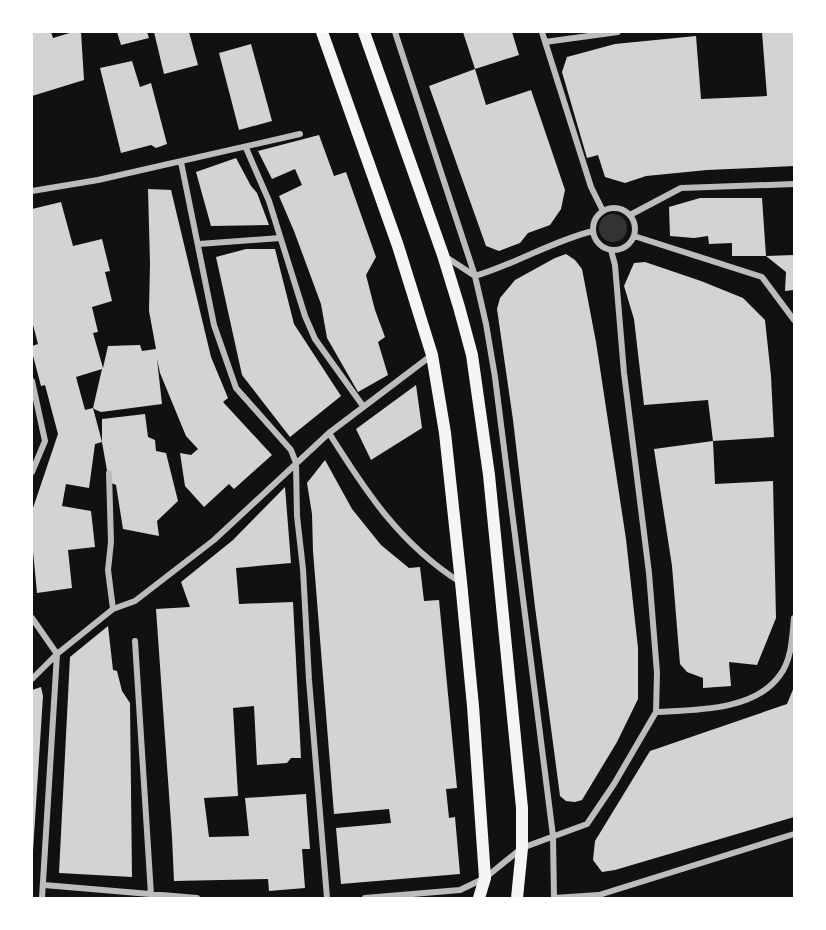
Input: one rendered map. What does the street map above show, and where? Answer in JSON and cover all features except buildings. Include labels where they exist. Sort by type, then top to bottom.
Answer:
[{"type":"main road","points":[[322,32],[398,246],[432,355],[445,433],[473,706],[485,878],[478,898]]},
{"type":"main road","points":[[364,32],[442,255],[472,355],[489,475],[522,808],[522,848],[517,898]]},
{"type":"street","points":[[395,32],[476,276],[486,324],[495,377],[553,836],[554,898],[599,895],[795,834]]},
{"type":"street","points":[[542,32],[591,187],[603,211]]},
{"type":"street","points":[[545,42],[618,32]]},
{"type":"street","points":[[32,191],[98,180],[300,134]]},
{"type":"street","points":[[246,148],[269,201],[304,316],[315,339],[363,406]]},
{"type":"street","points":[[181,162],[214,324],[236,388],[291,450],[296,463],[297,516],[327,898]]},
{"type":"street","points":[[630,215],[681,188],[795,184]]},
{"type":"street","points":[[612,207],[630,215],[634,221],[634,236],[625,247],[611,249],[598,243],[593,231],[596,218],[603,211],[612,207]]},
{"type":"street","points":[[442,255],[476,276],[568,237],[593,231]]},
{"type":"street","points":[[634,236],[762,277],[795,320]]},
{"type":"street","points":[[199,244],[280,238]]},
{"type":"street","points":[[365,898],[460,890],[485,878],[522,848],[587,824],[614,784],[656,712],[657,673],[649,573],[624,373],[615,266],[611,249]]},
{"type":"street","points":[[32,680],[57,654],[113,609],[135,601],[214,540],[329,433],[432,355]]},
{"type":"street","points":[[32,381],[45,441],[32,472]]},
{"type":"street","points":[[329,433],[356,476],[407,540],[434,566],[460,582]]},
{"type":"street","points":[[109,473],[111,542],[108,570],[113,609]]},
{"type":"street","points":[[32,618],[57,654],[42,898]]},
{"type":"street","points":[[656,712],[737,704],[769,687],[781,675],[790,653],[795,618]]},
{"type":"street","points":[[135,641],[151,895]]},
{"type":"street","points":[[44,885],[197,898]]},
{"type":"shaded area","points":[[613,214],[623,218],[627,228],[623,238],[613,242],[603,238],[599,228],[603,218]]}]
